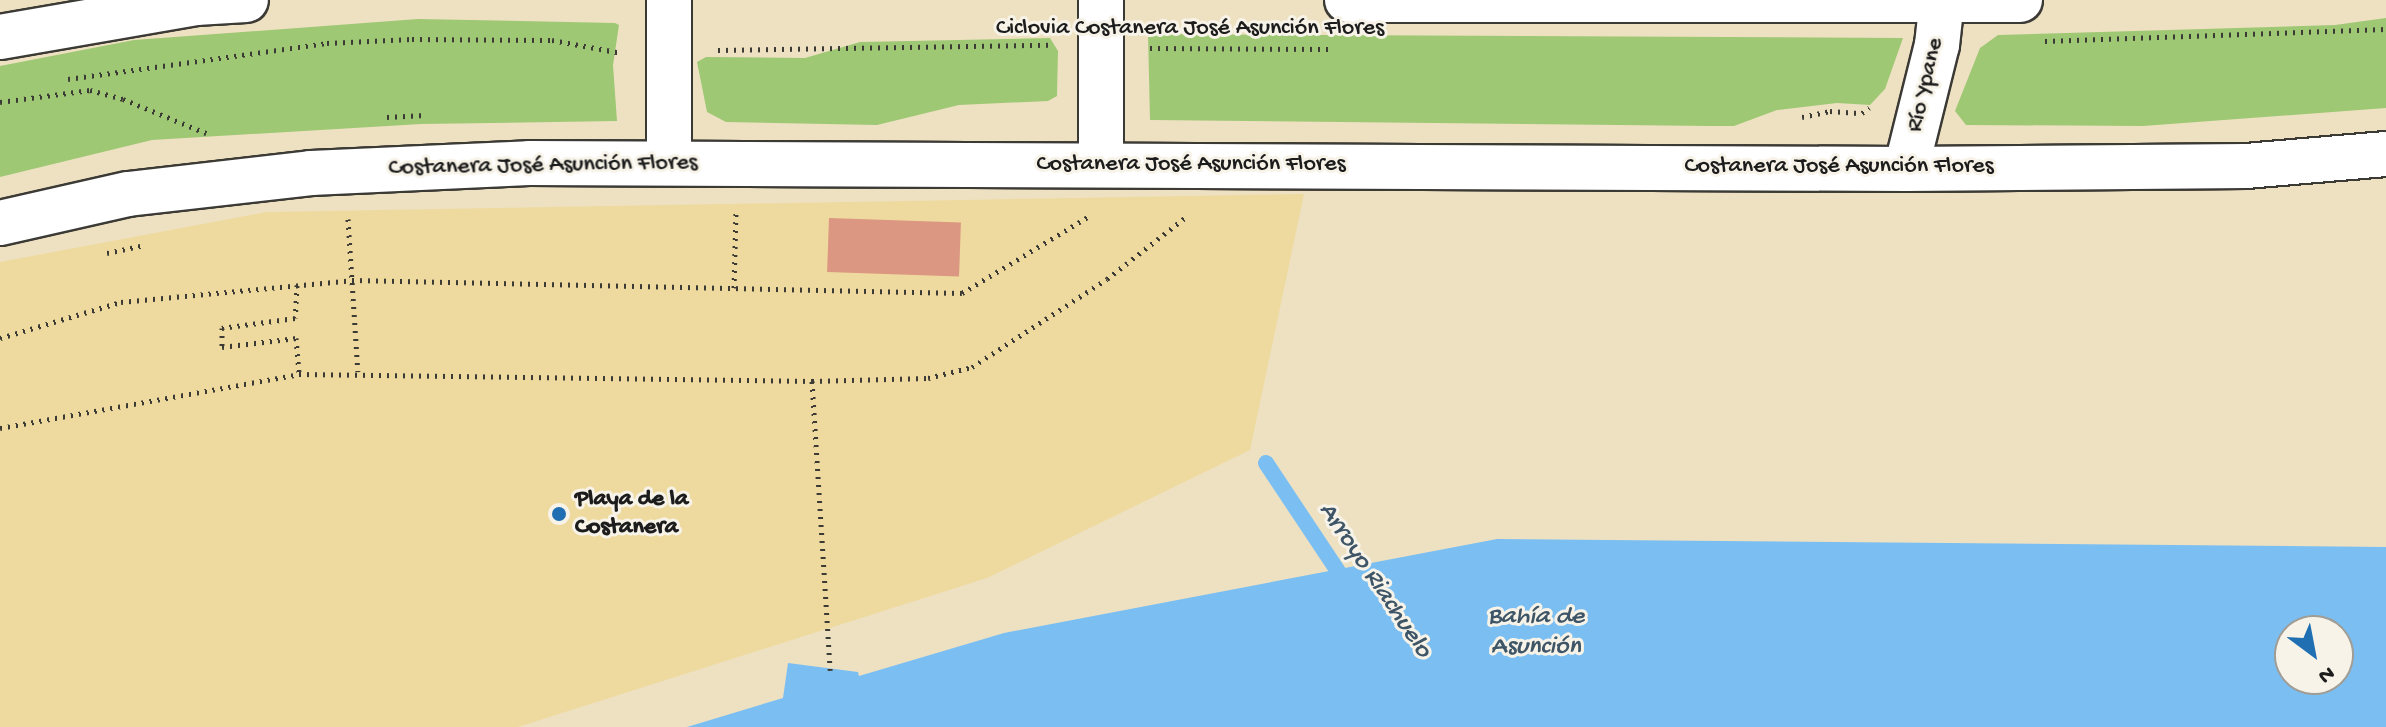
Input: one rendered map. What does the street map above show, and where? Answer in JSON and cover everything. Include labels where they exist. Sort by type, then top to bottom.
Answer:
[{"type":"main road","points":[[0,37],[196,3],[246,0]]},
{"type":"main road","points":[[669,0],[669,163]]},
{"type":"main road","points":[[1101,0],[1101,164]]},
{"type":"main road","points":[[1347,0],[2020,0]]},
{"type":"main road","name":"Río Ypane","points":[[1906,169],[1937,45],[1942,0]]},
{"type":"main road","name":"Costanera José Asunción Flores","points":[[0,223],[128,194],[311,173],[529,163],[1906,169],[2246,166],[2386,154]]},
{"type":"path","points":[[2031,42],[2386,29]]},
{"type":"path","name":"Ciclovia Costanera José Asunción Flores","points":[[60,80],[327,43],[412,39],[552,40],[669,62],[710,50],[1102,46],[1341,49]]},
{"type":"path","points":[[0,102],[90,90],[123,99],[205,133],[221,132]]},
{"type":"path","points":[[374,118],[413,115]]},
{"type":"path","points":[[0,428],[299,374],[358,372],[812,381],[928,378],[972,367],[1107,279],[1206,201],[1241,167]]},
{"type":"path","points":[[734,288],[736,211]]},
{"type":"path","points":[[0,338],[121,302],[352,280],[962,293],[1099,211]]},
{"type":"path","points":[[348,219],[358,372]]},
{"type":"path","points":[[297,285],[295,318],[222,328],[222,347],[296,338],[299,374]]},
{"type":"path","points":[[812,381],[830,670]]},
{"type":"green space","points":[[2386,18],[2386,108],[2143,126],[1966,125],[1955,111],[1980,48],[1998,35],[2335,25]]},
{"type":"green space","points":[[418,19],[619,25],[613,65],[617,121],[421,124],[152,140],[0,177],[0,66],[134,40]]},
{"type":"green space","points":[[1148,34],[1903,38],[1885,89],[1870,105],[1837,103],[1777,110],[1734,126],[1711,126],[1150,120]]},
{"type":"green space","points":[[1050,38],[1058,51],[1057,96],[1048,101],[959,105],[877,125],[726,122],[707,112],[697,62],[706,57],[805,58],[860,42]]},
{"type":"sand","name":"Playa de la Costanera","points":[[1304,194],[1250,450],[987,578],[518,727],[0,727],[0,262],[267,212]]},
{"type":"water","name":"Bahía de Asunción","points":[[1497,539],[2386,547],[2386,727],[687,727],[783,698],[788,663],[858,672],[859,676],[1004,633]]},
{"type":"building","points":[[829,218],[961,223],[959,277],[827,272]]},
{"type":"waterway","name":"Arroyo Riachuelo","points":[[1266,463],[1349,588]]},
{"type":"place","name":"Playa de la Costanera","points":[[559,514]]}]
